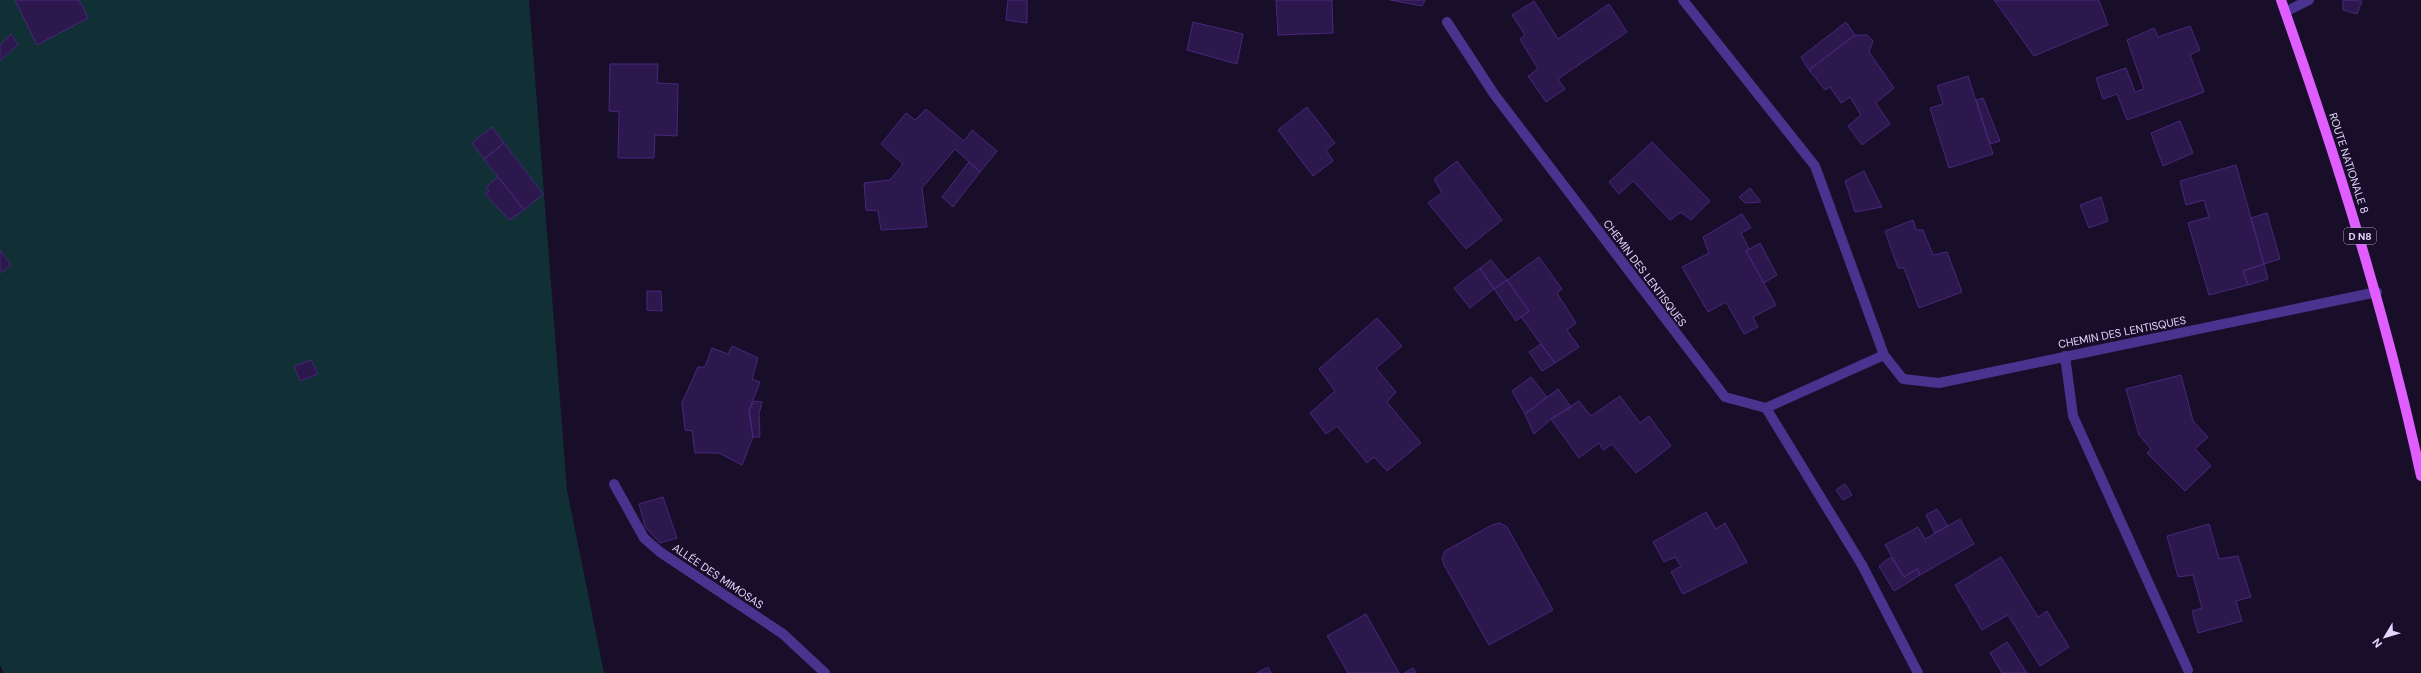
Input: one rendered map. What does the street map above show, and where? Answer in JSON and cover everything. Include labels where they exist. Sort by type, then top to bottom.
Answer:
[{"type":"main road","name":"ROUTE NATIONALE 8","points":[[2281,0],[2341,173],[2377,292],[2421,476]]},
{"type":"street","name":"CHEMIN DES LENTISQUES","points":[[1683,0],[1815,166],[1884,354],[1903,379],[1939,383],[2377,292]]},
{"type":"street","points":[[2285,12],[2309,0]]},
{"type":"street","name":"CHEMIN DES LENTISQUES","points":[[1447,22],[1494,94],[1725,397],[1766,408]]},
{"type":"street","points":[[1884,354],[1766,408],[1862,565],[1918,673]]},
{"type":"street","points":[[2065,356],[2073,416],[2188,670]]},
{"type":"street","name":"ALLÉE DES MIMOSAS","points":[[614,484],[644,538],[660,552],[783,634],[825,673]]},
{"type":"green space","points":[[0,0],[529,0],[567,490],[604,673],[4,673],[0,665]]},
{"type":"building","points":[[15,0],[79,0],[88,18],[37,45]]},
{"type":"building","points":[[1008,0],[1027,0],[1027,23],[1006,20]]},
{"type":"building","points":[[1276,0],[1332,0],[1333,33],[1278,35]]},
{"type":"building","points":[[1390,0],[1425,0],[1422,6]]},
{"type":"building","points":[[1994,0],[2099,0],[2108,25],[2034,56]]},
{"type":"building","points":[[2343,0],[2362,1],[2357,14],[2343,10]]},
{"type":"building","points":[[1534,1],[1558,39],[1609,4],[1627,32],[1558,79],[1565,89],[1546,102],[1528,76],[1538,69],[1520,39],[1525,35],[1512,15]]},
{"type":"building","points":[[1193,22],[1243,34],[1237,64],[1187,50]]},
{"type":"building","points":[[1846,22],[1855,35],[1809,70],[1801,57]]},
{"type":"building","points":[[2190,26],[2200,50],[2190,55],[2204,92],[2127,120],[2117,94],[2103,99],[2096,78],[2126,68],[2135,92],[2144,89],[2127,40],[2154,28],[2158,37]]},
{"type":"building","points":[[11,34],[18,44],[0,61],[0,45]]},
{"type":"building","points":[[1855,35],[1867,35],[1873,41],[1869,52],[1894,88],[1876,103],[1890,124],[1862,145],[1848,126],[1861,115],[1850,97],[1841,103],[1830,87],[1825,90],[1809,70]]},
{"type":"building","points":[[610,64],[658,64],[657,83],[678,84],[677,136],[655,135],[654,158],[618,158],[619,112],[609,111]]},
{"type":"building","points":[[1968,76],[1993,154],[1949,168],[1930,108],[1943,104],[1937,86]]},
{"type":"building","points":[[1983,98],[2000,141],[1990,144],[1976,100]]},
{"type":"building","points":[[1307,107],[1335,143],[1326,150],[1333,161],[1313,176],[1278,130]]},
{"type":"building","points":[[926,109],[964,141],[972,130],[997,151],[980,172],[955,149],[922,188],[927,227],[881,230],[878,211],[866,210],[864,183],[890,180],[903,164],[881,144],[906,113],[915,120]]},
{"type":"building","points":[[2180,121],[2193,153],[2163,166],[2151,133]]},
{"type":"building","points":[[492,127],[504,143],[484,159],[472,143]]},
{"type":"building","points":[[1652,142],[1710,201],[1691,220],[1681,212],[1670,220],[1633,181],[1619,194],[1609,182]]},
{"type":"building","points":[[504,143],[543,194],[524,210],[484,159]]},
{"type":"building","points":[[1457,161],[1502,220],[1466,249],[1428,203],[1442,193],[1434,179]]},
{"type":"building","points":[[969,162],[980,172],[953,207],[942,197]]},
{"type":"building","points":[[2236,165],[2264,264],[2243,271],[2248,285],[2209,295],[2188,223],[2209,217],[2204,200],[2186,205],[2180,181]]},
{"type":"building","points":[[1864,171],[1882,207],[1855,212],[1845,181]]},
{"type":"building","points":[[498,177],[524,210],[509,220],[485,194],[489,191],[486,187]]},
{"type":"building","points":[[1750,188],[1761,202],[1745,203],[1739,197]]},
{"type":"building","points":[[2101,197],[2108,221],[2089,228],[2080,205]]},
{"type":"building","points":[[2267,213],[2280,259],[2264,264],[2251,218]]},
{"type":"building","points":[[1742,214],[1751,228],[1741,233],[1749,249],[1746,251],[1776,305],[1753,317],[1758,327],[1744,334],[1726,302],[1708,312],[1682,267],[1709,253],[1703,237]]},
{"type":"building","points":[[1913,220],[1916,230],[1923,230],[1933,255],[1947,252],[1962,292],[1919,308],[1904,268],[1898,268],[1885,231]]},
{"type":"building","points":[[1760,243],[1777,275],[1764,283],[1746,251]]},
{"type":"building","points":[[0,250],[11,265],[0,273]]},
{"type":"building","points":[[1539,257],[1562,289],[1557,293],[1576,323],[1567,330],[1579,347],[1555,363],[1521,317],[1529,311],[1507,280]]},
{"type":"building","points":[[1491,260],[1507,280],[1494,289],[1480,268]]},
{"type":"building","points":[[2264,264],[2268,279],[2248,285],[2243,271]]},
{"type":"building","points":[[1480,268],[1494,289],[1470,308],[1454,288]]},
{"type":"building","points":[[1507,280],[1529,311],[1516,321],[1494,289]]},
{"type":"building","points":[[647,291],[661,291],[662,311],[647,310]]},
{"type":"building","points":[[1377,318],[1402,346],[1376,368],[1396,392],[1387,402],[1421,443],[1387,471],[1374,457],[1367,463],[1337,426],[1326,434],[1310,413],[1335,391],[1319,369]]},
{"type":"building","points":[[1541,344],[1555,363],[1542,371],[1529,352]]},
{"type":"building","points":[[732,346],[758,358],[752,379],[760,382],[749,410],[753,437],[742,465],[719,453],[695,453],[692,431],[685,430],[682,403],[698,367],[705,367],[712,348],[728,354]]},
{"type":"building","points":[[311,360],[318,374],[300,381],[294,366]]},
{"type":"building","points":[[2181,375],[2193,421],[2208,437],[2195,449],[2211,466],[2185,491],[2147,453],[2151,449],[2139,435],[2126,389]]},
{"type":"building","points":[[1531,377],[1547,397],[1525,414],[1512,391]]},
{"type":"building","points":[[1558,389],[1571,407],[1551,419],[1534,434],[1525,414]]},
{"type":"building","points":[[1620,396],[1640,423],[1649,416],[1671,446],[1636,473],[1612,444],[1603,450],[1599,443],[1579,458],[1551,419],[1579,401],[1591,416]]},
{"type":"building","points":[[754,401],[762,402],[759,414],[760,437],[753,437],[749,410]]},
{"type":"building","points":[[1845,484],[1852,495],[1843,500],[1836,490]]},
{"type":"building","points":[[663,497],[677,538],[660,543],[645,527],[639,504]]},
{"type":"building","points":[[1937,509],[1948,526],[1935,533],[1926,515]]},
{"type":"building","points":[[1706,512],[1716,529],[1725,523],[1747,562],[1683,594],[1671,572],[1681,566],[1675,557],[1664,562],[1653,542]]},
{"type":"building","points":[[1960,519],[1974,544],[1920,575],[1917,569],[1904,577],[1885,545],[1918,527],[1925,539]]},
{"type":"building","points":[[1500,523],[1507,527],[1553,610],[1489,645],[1444,565],[1442,558],[1445,551],[1492,525]]},
{"type":"building","points":[[2209,524],[2219,559],[2238,556],[2251,597],[2236,601],[2242,621],[2198,633],[2192,611],[2202,608],[2193,575],[2178,577],[2167,536]]},
{"type":"building","points":[[1891,557],[1904,577],[1917,569],[1920,575],[1894,591],[1879,566]]},
{"type":"building","points":[[2001,557],[2038,617],[2047,611],[2069,647],[2040,666],[2008,615],[1982,630],[1955,585]]},
{"type":"building","points":[[1366,614],[1399,673],[1348,673],[1327,636]]},
{"type":"building","points":[[2007,642],[2027,673],[2002,673],[1990,653]]},
{"type":"building","points":[[1268,667],[1271,673],[1257,673]]},
{"type":"building","points":[[1413,668],[1416,673],[1404,673]]}]
